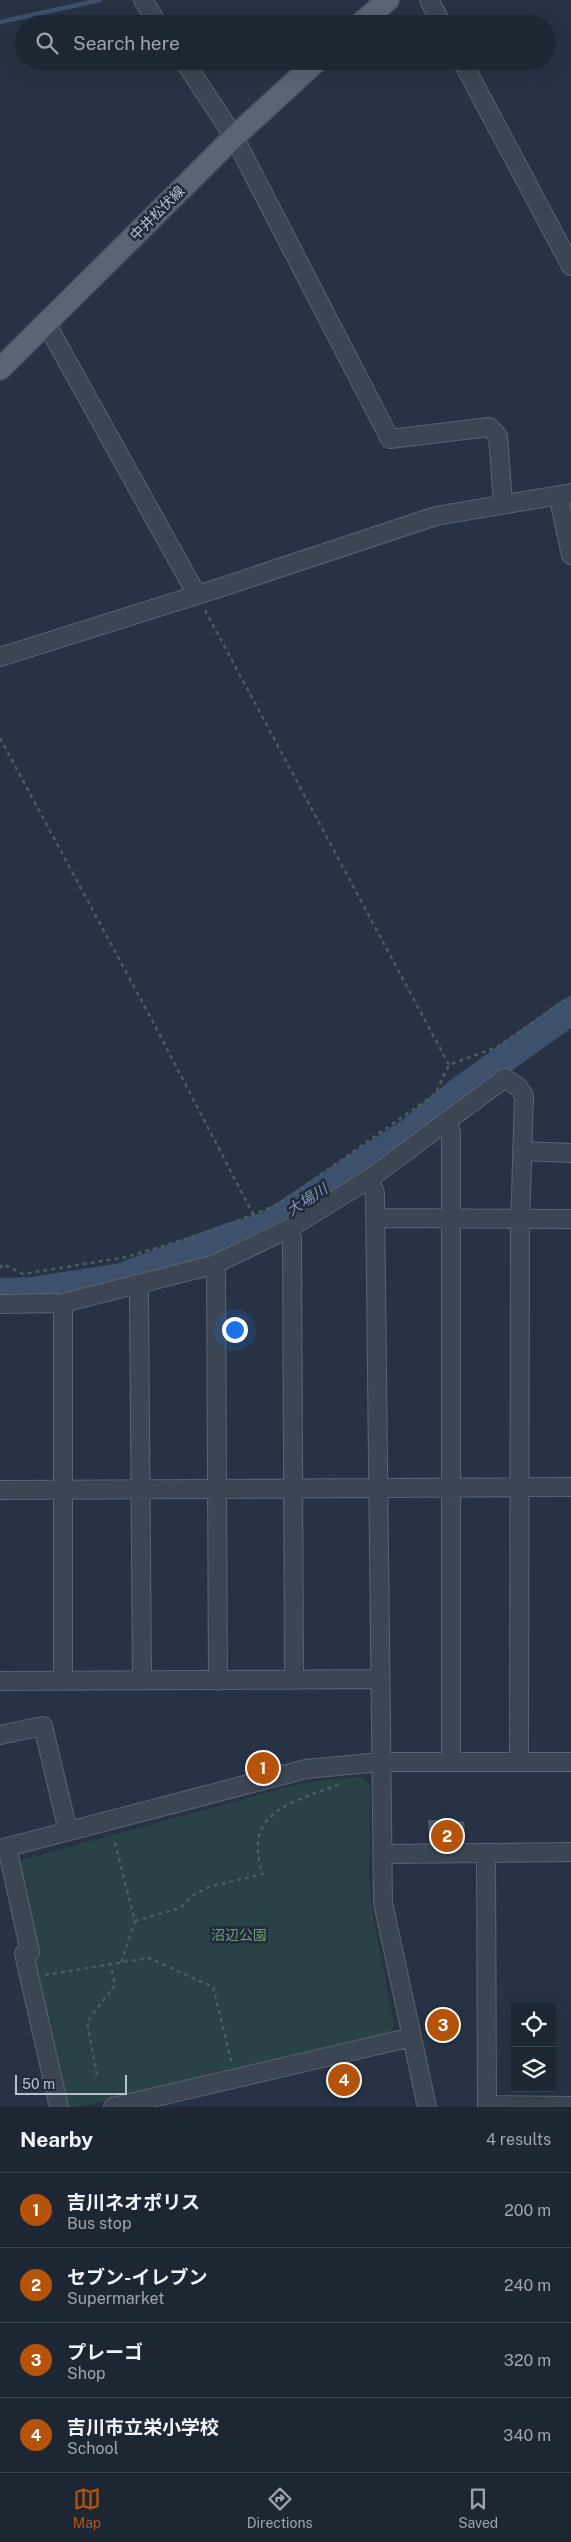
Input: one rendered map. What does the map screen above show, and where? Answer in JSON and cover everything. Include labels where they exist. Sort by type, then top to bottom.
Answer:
[{"type":"main road","points":[[370,15],[388,0]]},
{"type":"main road","name":"中井松伏線","points":[[0,369],[234,136],[307,70]]},
{"type":"street","points":[[143,0],[152,15]]},
{"type":"street","points":[[429,0],[437,15]]},
{"type":"street","points":[[190,70],[234,136],[390,439],[489,427],[498,436],[503,503]]},
{"type":"street","points":[[467,70],[571,266]]},
{"type":"street","points":[[46,323],[197,595]]},
{"type":"street","points":[[0,657],[197,595],[436,516],[503,503],[565,494],[571,554]]},
{"type":"street","points":[[0,1304],[63,1303],[213,1266],[288,1230],[369,1179],[505,1078],[518,1088],[524,1096],[520,1218],[518,1762]]},
{"type":"street","points":[[447,1122],[451,1133],[452,1219],[451,1761]]},
{"type":"street","points":[[522,1152],[571,1153]]},
{"type":"street","points":[[369,1179],[375,1194],[383,1903],[427,2107]]},
{"type":"street","points":[[375,1218],[571,1219]]},
{"type":"street","points":[[288,1230],[292,1238],[294,1680]]},
{"type":"street","points":[[213,1266],[216,1272],[218,1681]]},
{"type":"street","points":[[136,1284],[139,1294],[142,1682]]},
{"type":"street","points":[[63,1303],[63,1680]]},
{"type":"street","points":[[0,1490],[452,1486],[571,1487]]},
{"type":"street","points":[[0,1681],[142,1682],[379,1679]]},
{"type":"street","points":[[0,1735],[43,1726],[68,1831]]},
{"type":"street","points":[[59,2107],[24,1954],[30,1952],[4,1848],[306,1769],[381,1762],[571,1762]]},
{"type":"street","points":[[382,1854],[571,1852]]},
{"type":"street","points":[[486,1854],[488,2106],[571,2106]]},
{"type":"street","points":[[113,2107],[412,2037]]},
{"type":"path","points":[[197,595],[449,1065]]},
{"type":"path","points":[[0,738],[153,1022],[253,1214]]},
{"type":"path","points":[[0,1258],[3,1264],[23,1274],[127,1257],[220,1228],[279,1204],[435,1094],[449,1065],[497,1047],[571,996]]},
{"type":"path","points":[[0,1268],[3,1264]]},
{"type":"path","points":[[135,1921],[180,1908],[192,1896],[209,1887],[263,1874],[257,1857],[260,1828],[274,1811],[348,1780]]},
{"type":"path","points":[[115,1843],[135,1921],[121,1963]]},
{"type":"path","points":[[29,1978],[150,1958],[213,1987],[234,2072]]},
{"type":"path","points":[[97,2076],[87,2022],[115,1984],[111,1965]]},
{"type":"green space","name":"沼辺公園","points":[[362,1777],[370,1785],[369,1879],[372,1909],[394,2025],[390,2034],[77,2107],[66,2107],[29,1957],[18,1861],[295,1785],[330,1779]]},
{"type":"building","points":[[427,1819],[465,1821],[465,1844],[429,1844]]},
{"type":"waterway","points":[[32,15],[100,0]]},
{"type":"waterway","points":[[0,22],[15,19]]},
{"type":"waterway","name":"大場川","points":[[0,1292],[32,1291],[121,1277],[226,1238],[267,1226],[411,1131],[458,1092],[571,1011]]},
{"type":"place","name":"吉川ネオポリス","points":[[263,1768]]},
{"type":"place","name":"セブン-イレブン","points":[[447,1836]]},
{"type":"place","name":"プレーゴ","points":[[443,2025]]},
{"type":"place","name":"吉川市立栄小学校","points":[[344,2080]]}]
